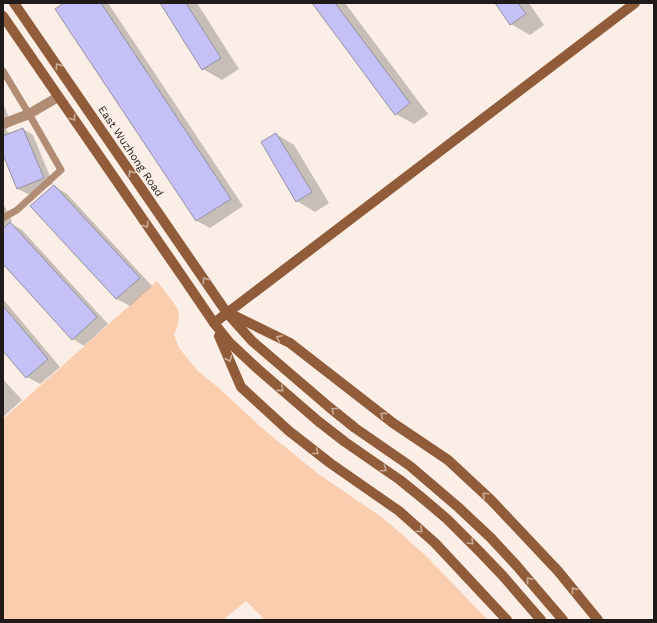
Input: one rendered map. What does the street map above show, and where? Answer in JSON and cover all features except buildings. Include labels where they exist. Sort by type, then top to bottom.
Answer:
[{"type":"main road","name":"East Wuzhong Road","points":[[14,3],[227,312],[252,341],[355,428],[410,466],[458,507],[491,538],[563,620]]},
{"type":"main road","points":[[214,323],[635,3]]},
{"type":"main road","points":[[3,16],[214,323],[230,343],[259,370],[345,442],[400,480],[447,519],[480,552],[541,620]]},
{"type":"main road","points":[[227,312],[290,343],[393,423],[448,460],[491,500],[558,571],[598,620]]},
{"type":"main road","points":[[214,323],[241,387],[289,431],[318,454],[399,511],[435,543],[507,620]]},
{"type":"street","points":[[3,124],[29,114],[58,97]]},
{"type":"lane","points":[[3,72],[61,170],[3,222]]},
{"type":"lane","points":[[3,218],[17,210]]},
{"type":"shaded area","points":[[157,281],[179,312],[178,324],[174,335],[179,348],[198,371],[262,428],[317,473],[380,516],[397,530],[426,556],[488,620],[265,620],[246,601],[223,620],[3,620],[3,419]]}]
